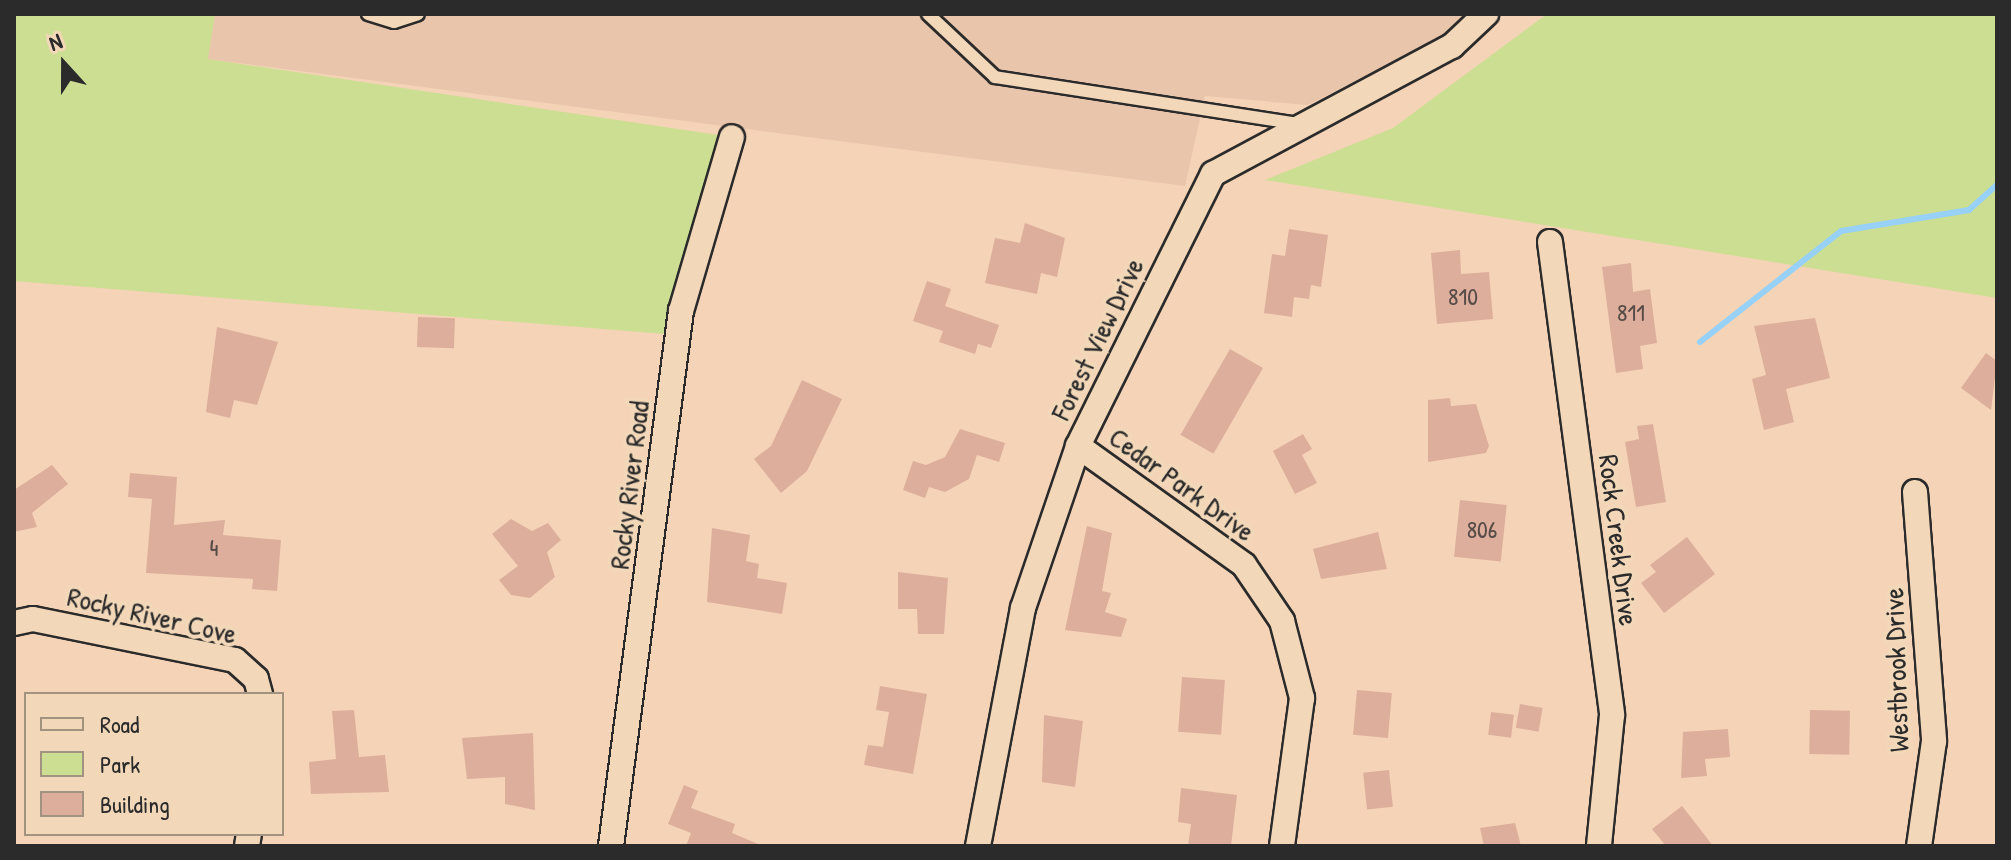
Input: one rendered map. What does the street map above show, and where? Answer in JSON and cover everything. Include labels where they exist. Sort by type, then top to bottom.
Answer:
[{"type":"street","name":"Forest View Drive","points":[[978,846],[1023,608],[1078,446],[1213,174],[1452,46],[1486,14]]},
{"type":"street","name":"Rocky River Road","points":[[611,846],[681,311],[732,137]]},
{"type":"street","name":"Rock Creek Drive","points":[[1550,242],[1612,715],[1599,846]]},
{"type":"street","name":"Cedar Park Drive","points":[[1078,446],[1244,565],[1282,621],[1302,698],[1282,846]]},
{"type":"street","name":"Westbrook Drive","points":[[1915,492],[1934,741],[1919,846]]},
{"type":"street","name":"Rocky River Cove","points":[[14,623],[33,619],[235,660],[256,679],[259,692]]},
{"type":"lane","points":[[368,14],[394,22],[418,14]]},
{"type":"lane","points":[[928,14],[995,77],[1305,124]]},
{"type":"shaded area","points":[[215,14],[1466,14],[1442,36],[1308,105],[1205,96],[1185,186],[207,59]]},
{"type":"green space","points":[[14,14],[215,14],[208,59],[732,137],[677,335],[14,281]]},
{"type":"green space","points":[[1547,14],[1997,14],[1997,298],[1265,180],[1393,128]]},
{"type":"building","points":[[1025,223],[1065,238],[1057,277],[1041,273],[1037,294],[985,283],[995,238],[1020,243]]},
{"type":"building","points":[[1289,229],[1328,235],[1321,287],[1311,285],[1309,299],[1294,297],[1292,317],[1264,313],[1272,254],[1285,256]]},
{"type":"building","points":[[1460,250],[1461,274],[1489,272],[1493,319],[1437,324],[1431,253]]},
{"type":"building","points":[[1631,263],[1633,292],[1650,289],[1657,343],[1640,346],[1643,369],[1616,373],[1602,267]]},
{"type":"building","points":[[927,281],[951,289],[945,306],[999,325],[991,348],[978,344],[975,354],[939,342],[943,331],[913,321]]},
{"type":"building","points":[[418,317],[455,318],[454,348],[417,347]]},
{"type":"building","points":[[1815,318],[1830,378],[1786,389],[1794,422],[1764,430],[1752,379],[1766,375],[1754,326]]},
{"type":"building","points":[[217,327],[278,342],[257,405],[234,400],[230,418],[206,412]]},
{"type":"building","points":[[1230,349],[1263,368],[1213,454],[1180,435]]},
{"type":"building","points":[[1986,353],[1997,361],[1991,410],[1961,388]]},
{"type":"building","points":[[802,380],[842,399],[807,471],[781,493],[754,459],[771,446]]},
{"type":"building","points":[[1450,398],[1451,406],[1476,404],[1489,446],[1486,453],[1428,462],[1428,400]]},
{"type":"building","points":[[1653,424],[1666,502],[1636,507],[1625,442],[1639,439],[1637,426]]},
{"type":"building","points":[[960,429],[1005,443],[999,462],[977,455],[969,479],[945,492],[929,487],[925,498],[903,490],[913,461],[926,465],[945,457]]},
{"type":"building","points":[[1303,434],[1312,449],[1302,455],[1317,483],[1295,494],[1273,451]]},
{"type":"building","points":[[52,465],[68,484],[32,513],[37,527],[14,532],[14,490]]},
{"type":"building","points":[[130,473],[177,477],[174,525],[225,520],[223,535],[281,540],[277,591],[252,589],[253,579],[146,573],[152,499],[128,497]]},
{"type":"building","points":[[1460,500],[1507,505],[1501,562],[1454,557]]},
{"type":"building","points":[[511,519],[532,531],[548,523],[561,540],[547,552],[555,577],[530,598],[511,595],[499,580],[518,566],[492,534]]},
{"type":"building","points":[[1087,526],[1112,533],[1102,591],[1111,593],[1105,612],[1127,619],[1121,637],[1065,630]]},
{"type":"building","points":[[712,528],[750,535],[746,561],[759,564],[757,578],[787,583],[782,614],[707,602]]},
{"type":"building","points":[[1378,532],[1387,569],[1321,579],[1313,549]]},
{"type":"building","points":[[1687,537],[1715,574],[1664,613],[1641,583],[1656,572],[1650,565]]},
{"type":"building","points":[[898,572],[948,578],[944,634],[918,634],[917,609],[898,609]]},
{"type":"building","points":[[1182,677],[1225,680],[1221,735],[1178,732]]},
{"type":"building","points":[[880,686],[927,694],[913,774],[864,765],[868,745],[883,747],[889,712],[876,710]]},
{"type":"building","points":[[1357,690],[1392,693],[1388,738],[1353,735]]},
{"type":"building","points":[[1520,704],[1543,708],[1538,732],[1516,728]]},
{"type":"building","points":[[354,710],[359,757],[385,755],[389,792],[311,794],[309,762],[336,759],[332,711]]},
{"type":"building","points":[[1810,710],[1850,711],[1849,755],[1809,754]]},
{"type":"building","points":[[1491,712],[1514,715],[1511,738],[1488,735]]},
{"type":"building","points":[[1044,715],[1083,721],[1075,787],[1042,782]]},
{"type":"building","points":[[1728,729],[1730,757],[1705,759],[1707,776],[1681,778],[1683,732]]},
{"type":"building","points":[[533,733],[535,810],[505,804],[505,777],[467,779],[462,738]]},
{"type":"building","points":[[1389,770],[1393,807],[1367,810],[1363,773]]},
{"type":"building","points":[[684,785],[698,791],[691,808],[735,824],[732,833],[763,846],[686,846],[691,833],[668,824]]},
{"type":"building","points":[[1181,788],[1237,795],[1231,846],[1188,846],[1191,824],[1178,822]]},
{"type":"building","points":[[1682,806],[1713,846],[1666,846],[1652,829]]},
{"type":"building","points":[[1515,823],[1521,846],[1484,846],[1480,828]]},
{"type":"waterway","points":[[1700,342],[1841,231],[1969,210],[1997,185]]}]
